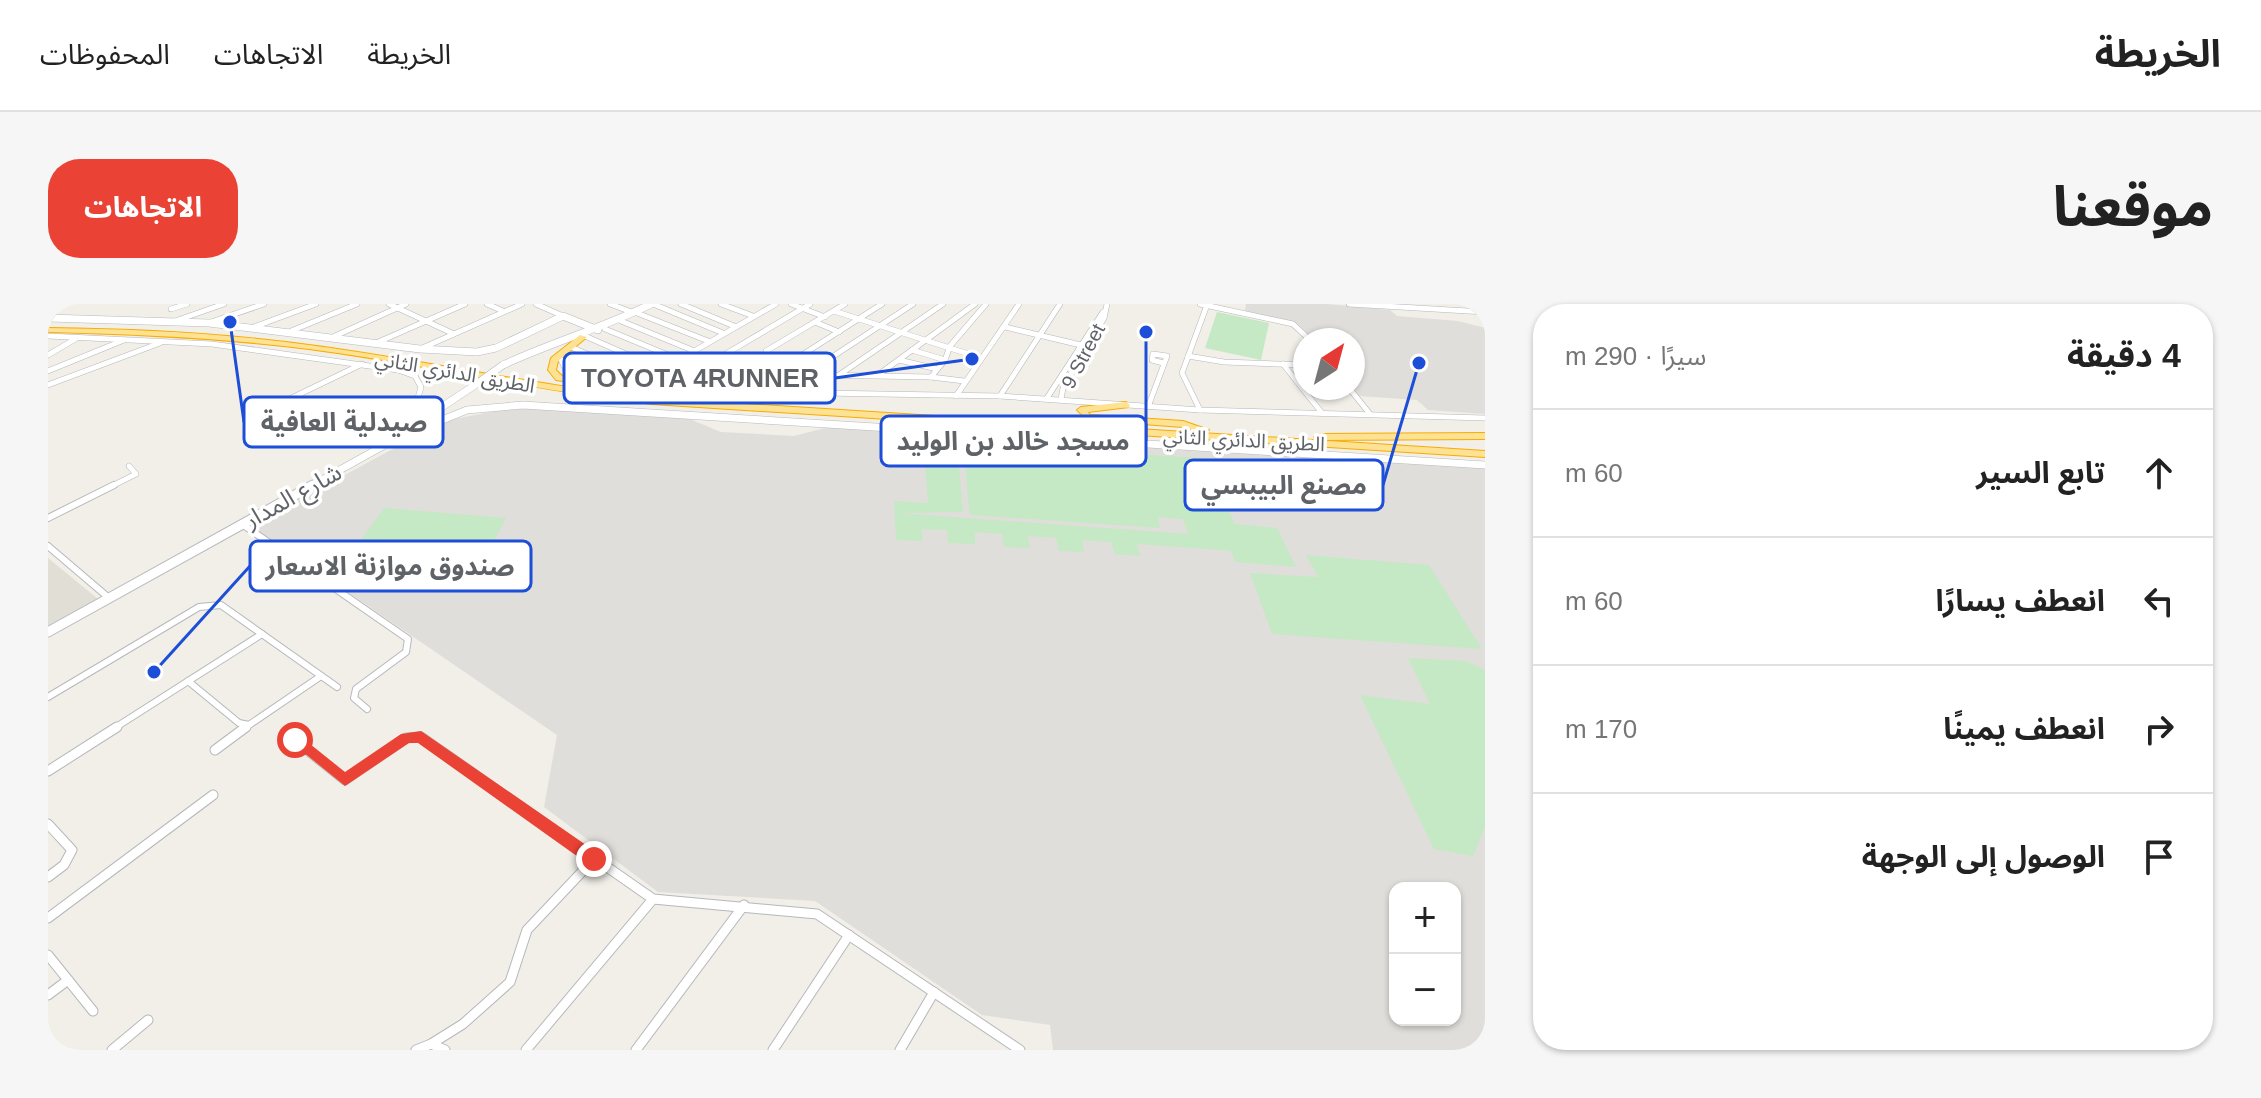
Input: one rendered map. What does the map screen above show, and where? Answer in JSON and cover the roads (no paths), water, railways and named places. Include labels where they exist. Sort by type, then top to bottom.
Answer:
[{"type":"highway","name":"الطريق الدائري الثاني","points":[[48,328],[256,335],[570,385],[710,399],[1485,447]]},
{"type":"highway","name":"الطريق الدائري الثاني","points":[[48,328],[186,334],[311,347],[555,390],[681,404],[1485,454]]},
{"type":"highway","points":[[584,336],[559,356],[552,370],[567,380],[710,399]]},
{"type":"highway","points":[[681,404],[751,419],[829,414]]},
{"type":"highway","points":[[1126,405],[1081,410],[1088,417],[1183,424],[1205,430]]},
{"type":"highway","points":[[1318,437],[1485,436]]},
{"type":"street","points":[[48,311],[62,304]]},
{"type":"street","points":[[171,309],[187,304]]},
{"type":"street","points":[[175,321],[224,304]]},
{"type":"street","points":[[209,323],[264,304]]},
{"type":"street","points":[[254,327],[316,304]]},
{"type":"street","points":[[291,331],[357,304]]},
{"type":"street","points":[[389,304],[454,334]]},
{"type":"street","points":[[335,336],[406,304]]},
{"type":"street","points":[[376,343],[465,304]]},
{"type":"street","points":[[420,349],[522,304]]},
{"type":"street","points":[[536,304],[678,357],[791,362],[882,304]]},
{"type":"street","points":[[610,304],[708,341]]},
{"type":"street","points":[[533,349],[602,330],[652,304],[723,333]]},
{"type":"street","points":[[681,304],[735,326]]},
{"type":"street","points":[[721,304],[753,316]]},
{"type":"street","points":[[637,384],[678,357],[776,304]]},
{"type":"street","points":[[791,304],[825,317]]},
{"type":"street","points":[[719,359],[810,304]]},
{"type":"street","points":[[764,375],[769,348],[845,304]]},
{"type":"street","points":[[819,377],[823,363],[913,304]]},
{"type":"street","points":[[838,376],[943,304]]},
{"type":"street","points":[[876,376],[975,304]]},
{"type":"street","points":[[931,377],[986,304]]},
{"type":"street","points":[[956,396],[1018,306],[1006,304]]},
{"type":"street","points":[[1000,396],[1060,304]]},
{"type":"street","name":"9 Street","points":[[1047,398],[1104,318],[1106,304]]},
{"type":"street","points":[[1200,304],[1293,324],[1297,328]]},
{"type":"street","points":[[1238,312],[1240,304]]},
{"type":"street","points":[[1349,304],[1485,312]]},
{"type":"street","points":[[491,305],[504,311]]},
{"type":"street","points":[[1200,410],[1182,373],[1209,305]]},
{"type":"street","points":[[834,311],[981,358]]},
{"type":"street","points":[[533,349],[602,330],[635,313]]},
{"type":"street","points":[[48,318],[209,323],[335,336],[420,349],[485,351],[563,316]]},
{"type":"street","points":[[621,321],[692,350]]},
{"type":"street","points":[[815,322],[839,332]]},
{"type":"street","points":[[1005,327],[1084,346]]},
{"type":"street","points":[[48,336],[166,340],[364,363],[418,378],[419,400],[391,425],[396,431],[408,431]]},
{"type":"street","points":[[584,336],[658,370],[819,377],[931,377],[964,381]]},
{"type":"street","points":[[48,355],[79,337]]},
{"type":"street","points":[[48,371],[129,338]]},
{"type":"street","points":[[48,385],[166,340]]},
{"type":"street","name":"9 Street","points":[[1061,399],[1063,388],[1084,346]]},
{"type":"street","points":[[571,347],[644,379]]},
{"type":"street","name":"شارع المدار","points":[[48,632],[395,439],[503,365],[533,349]]},
{"type":"street","points":[[912,350],[945,360]]},
{"type":"street","points":[[559,356],[566,373],[699,391],[1000,396],[1200,410],[1485,418]]},
{"type":"street","points":[[1188,356],[1293,364]]},
{"type":"street","points":[[899,360],[937,369]]},
{"type":"street","points":[[790,391],[793,376],[791,362]]},
{"type":"street","points":[[343,441],[277,405],[364,363]]},
{"type":"street","points":[[1148,407],[1163,363]]},
{"type":"street","points":[[1283,364],[1322,413]]},
{"type":"street","points":[[1359,400],[1370,414]]},
{"type":"street","points":[[395,439],[467,410],[507,404],[1485,465]]},
{"type":"street","points":[[48,518],[136,474],[129,466]]},
{"type":"street","points":[[242,524],[408,639],[406,652],[356,689],[354,698],[367,709]]},
{"type":"street","points":[[48,546],[109,598]]},
{"type":"street","points":[[48,697],[199,607],[221,605],[337,687]]},
{"type":"street","points":[[48,771],[262,634]]},
{"type":"street","points":[[215,750],[321,676]]},
{"type":"street","points":[[188,681],[239,723],[249,725]]},
{"type":"street","points":[[295,740],[345,780],[406,738],[421,737],[653,899],[809,911],[1020,1050]]},
{"type":"street","points":[[48,918],[213,795]]},
{"type":"street","points":[[48,824],[72,850],[64,865],[48,877]]},
{"type":"street","points":[[416,1050],[463,1024],[510,982],[527,930],[594,859]]},
{"type":"street","points":[[526,1050],[653,899]]},
{"type":"street","points":[[636,1050],[744,905]]},
{"type":"street","points":[[773,1050],[849,935]]},
{"type":"street","points":[[48,955],[93,1011]]},
{"type":"street","points":[[48,995],[68,980]]},
{"type":"street","points":[[900,1050],[934,992]]},
{"type":"street","points":[[112,1050],[148,1020]]},
{"type":"street","points":[[431,1044],[445,1050]]},
{"type":"place","name":"صيدلية العافية","points":[[230,322]]},
{"type":"place","name":"مسجد خالد بن الوليد","points":[[1146,332]]},
{"type":"place","name":"TOYOTA 4RUNNER","points":[[972,359]]},
{"type":"place","name":"مصنع البيبسي","points":[[1419,363]]},
{"type":"place","name":"صندوق موازنة الاسعار","points":[[154,672]]}]
